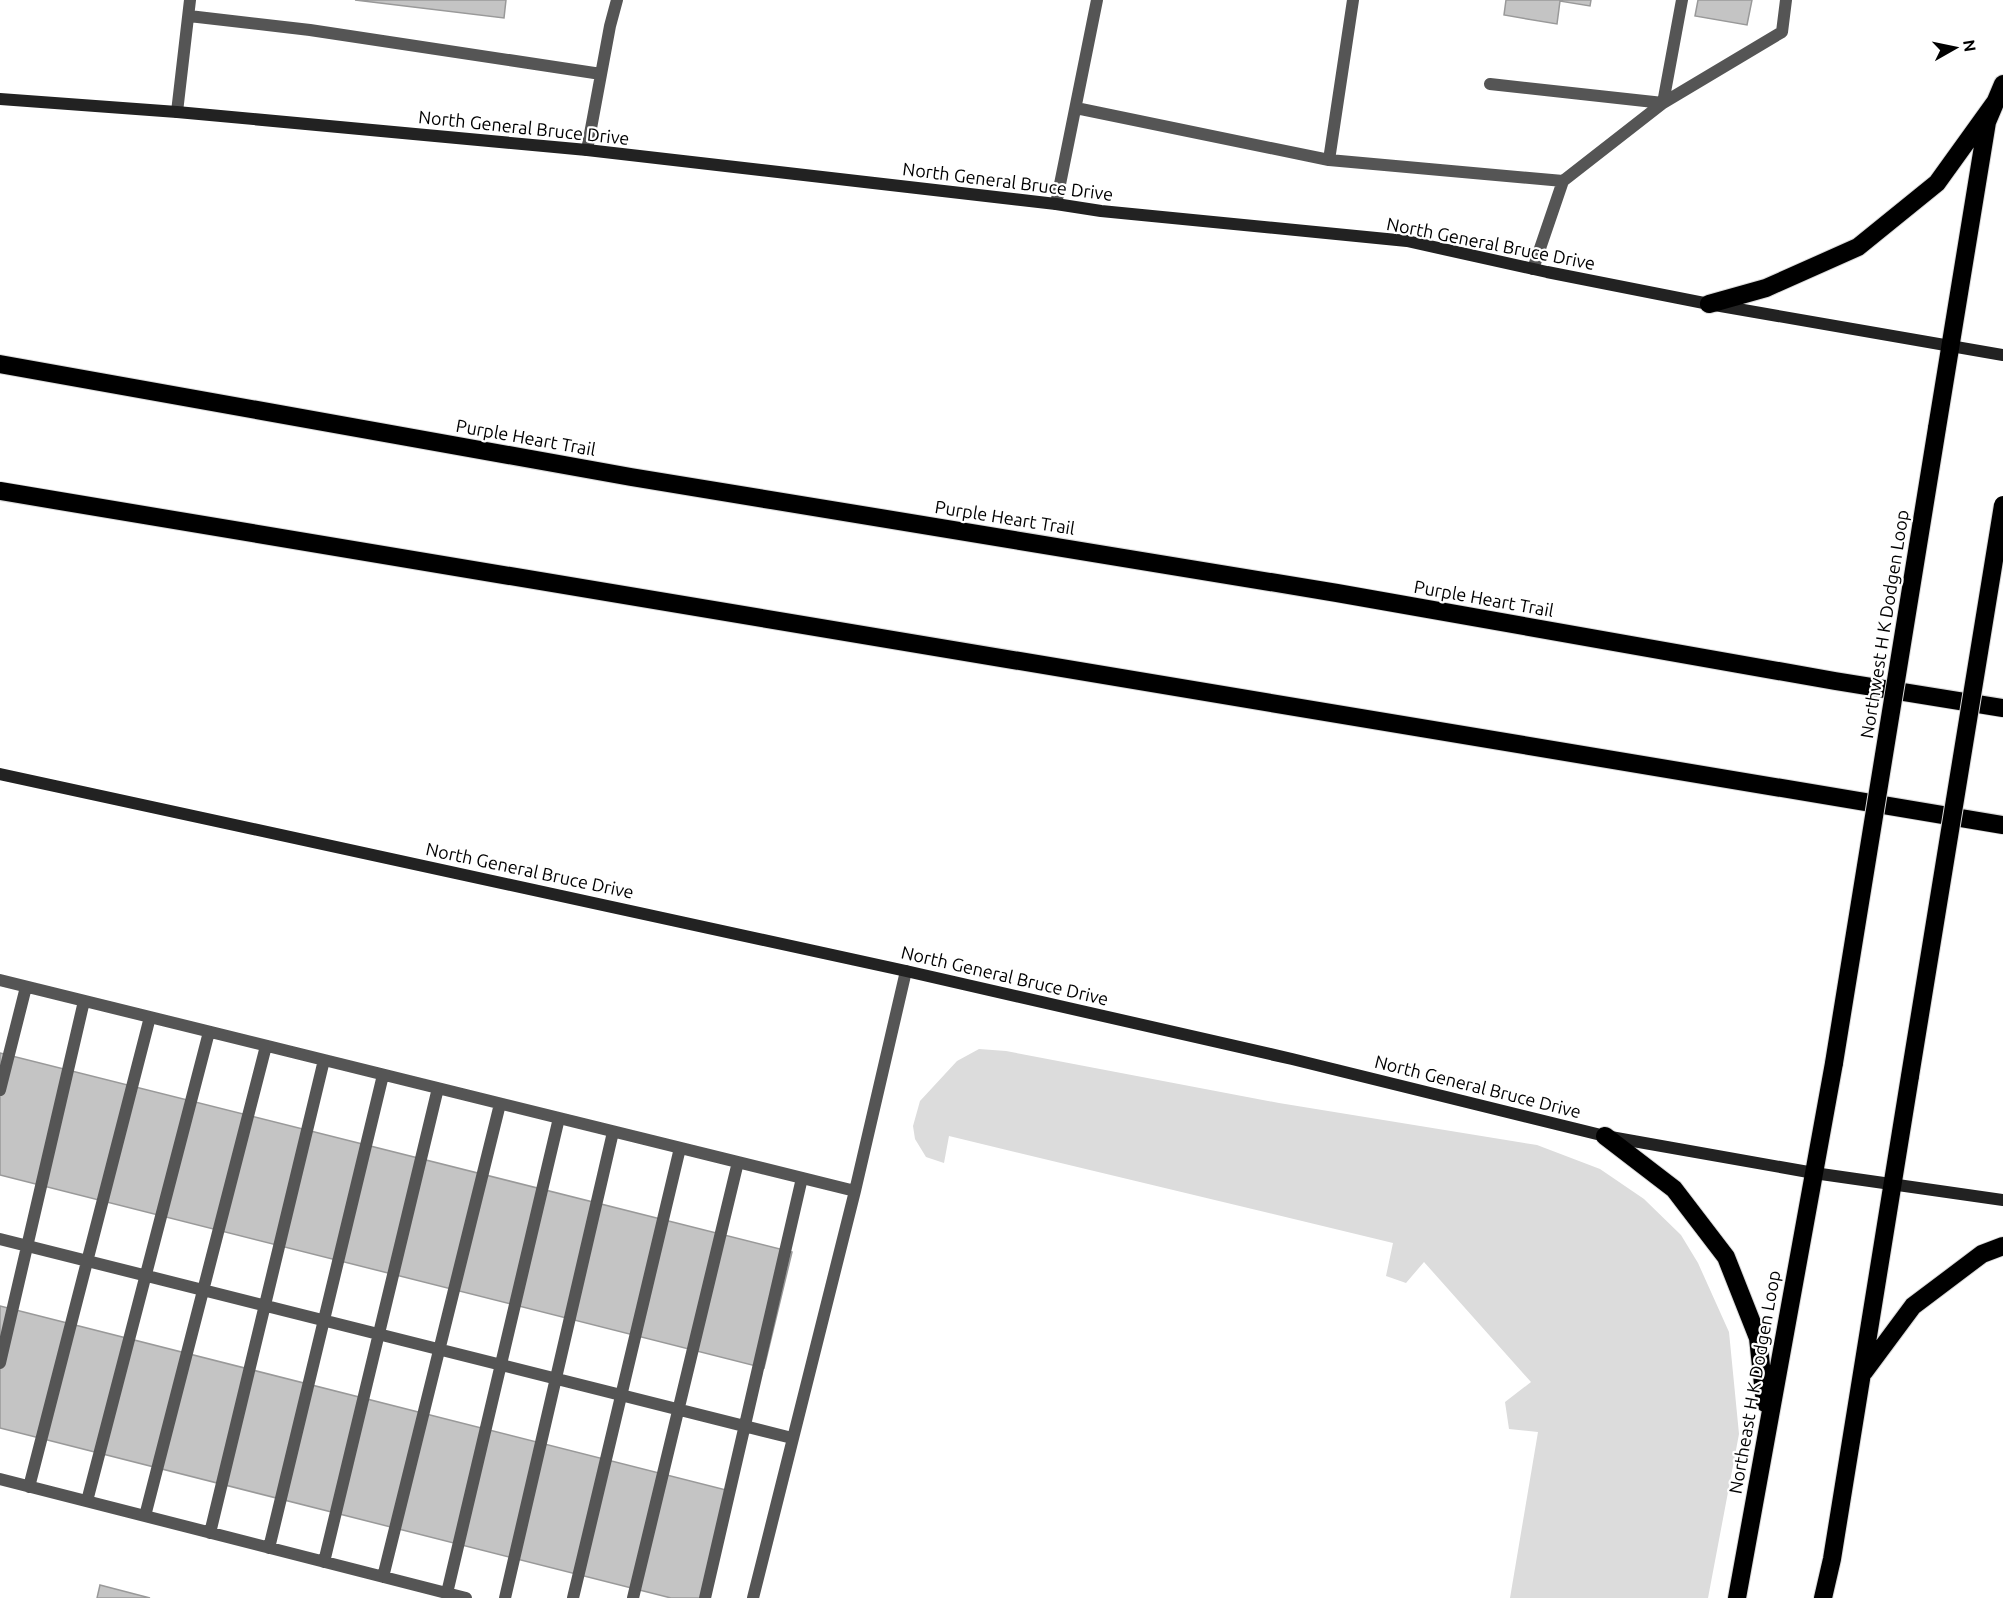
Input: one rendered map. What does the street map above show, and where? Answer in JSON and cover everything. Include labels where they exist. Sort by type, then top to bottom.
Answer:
[{"type":"highway","name":"Northwest H K Dodgen Loop","points":[[1814,1173],[1834,1063],[1987,122],[2003,84]]},
{"type":"highway","points":[[1709,304],[1766,288],[1858,247],[1937,183],[1996,101]]},
{"type":"highway","name":"Purple Heart Trail","points":[[0,364],[631,477],[1348,595],[1835,681],[2003,708]]},
{"type":"highway","points":[[0,491],[2003,825]]},
{"type":"highway","points":[[1823,1598],[1832,1559],[2003,505]]},
{"type":"highway","points":[[1605,1136],[1674,1189],[1726,1257],[1758,1338],[1767,1424]]},
{"type":"highway","name":"Northeast H K Dodgen Loop","points":[[1737,1598],[1814,1173]]},
{"type":"highway","points":[[1862,1376],[1913,1306],[1982,1254],[2003,1246]]},
{"type":"main road","name":"North General Bruce Drive","points":[[0,99],[177,112],[587,150],[1101,211],[1407,241],[1709,304],[2003,355]]},
{"type":"main road","name":"North General Bruce Drive","points":[[0,774],[906,971],[1292,1059],[1605,1136],[1814,1173],[2003,1200]]},
{"type":"lane","points":[[177,112],[190,0]]},
{"type":"lane","points":[[587,150],[617,0]]},
{"type":"lane","points":[[1056,204],[1097,0]]},
{"type":"lane","points":[[1329,160],[1353,0]]},
{"type":"lane","points":[[1663,103],[1682,0]]},
{"type":"lane","points":[[1533,269],[1563,181],[1663,103],[1782,32],[1786,0]]},
{"type":"lane","points":[[189,16],[310,30],[601,74]]},
{"type":"lane","points":[[1490,84],[1663,103]]},
{"type":"lane","points":[[1076,108],[1329,160],[1563,181]]},
{"type":"lane","points":[[753,1598],[855,1191],[906,971]]},
{"type":"lane","points":[[0,981],[855,1191]]},
{"type":"lane","points":[[0,1090],[26,987]]},
{"type":"lane","points":[[0,1363],[84,1001]]},
{"type":"lane","points":[[29,1487],[150,1017]]},
{"type":"lane","points":[[87,1501],[209,1032]]},
{"type":"lane","points":[[145,1516],[266,1046]]},
{"type":"lane","points":[[210,1533],[324,1060]]},
{"type":"lane","points":[[268,1548],[383,1075]]},
{"type":"lane","points":[[324,1562],[438,1088]]},
{"type":"lane","points":[[383,1577],[500,1104]]},
{"type":"lane","points":[[447,1593],[560,1118]]},
{"type":"lane","points":[[505,1598],[613,1132]]},
{"type":"lane","points":[[573,1598],[680,1148]]},
{"type":"lane","points":[[633,1598],[738,1162]]},
{"type":"lane","points":[[705,1598],[802,1178]]},
{"type":"lane","points":[[0,1239],[792,1438]]},
{"type":"lane","points":[[0,1479],[466,1598]]},
{"type":"shaded area","points":[[979,1049],[1006,1051],[1279,1103],[1537,1145],[1600,1169],[1644,1199],[1681,1235],[1698,1263],[1729,1332],[1739,1434],[1708,1598],[1510,1598],[1538,1432],[1509,1429],[1505,1402],[1531,1382],[1424,1262],[1406,1283],[1386,1276],[1393,1243],[949,1136],[944,1163],[926,1157],[915,1139],[913,1126],[920,1101],[957,1061]]},
{"type":"building","points":[[355,0],[506,0],[504,18]]},
{"type":"building","points":[[1506,0],[1591,0],[1590,6],[1560,1],[1557,24],[1504,15]]},
{"type":"building","points":[[1698,0],[1752,0],[1747,25],[1695,16]]},
{"type":"building","points":[[0,1053],[792,1252],[764,1368],[0,1175]]},
{"type":"building","points":[[0,1306],[734,1492],[707,1598],[671,1598],[0,1428]]},
{"type":"building","points":[[100,1585],[150,1598],[97,1598]]}]
